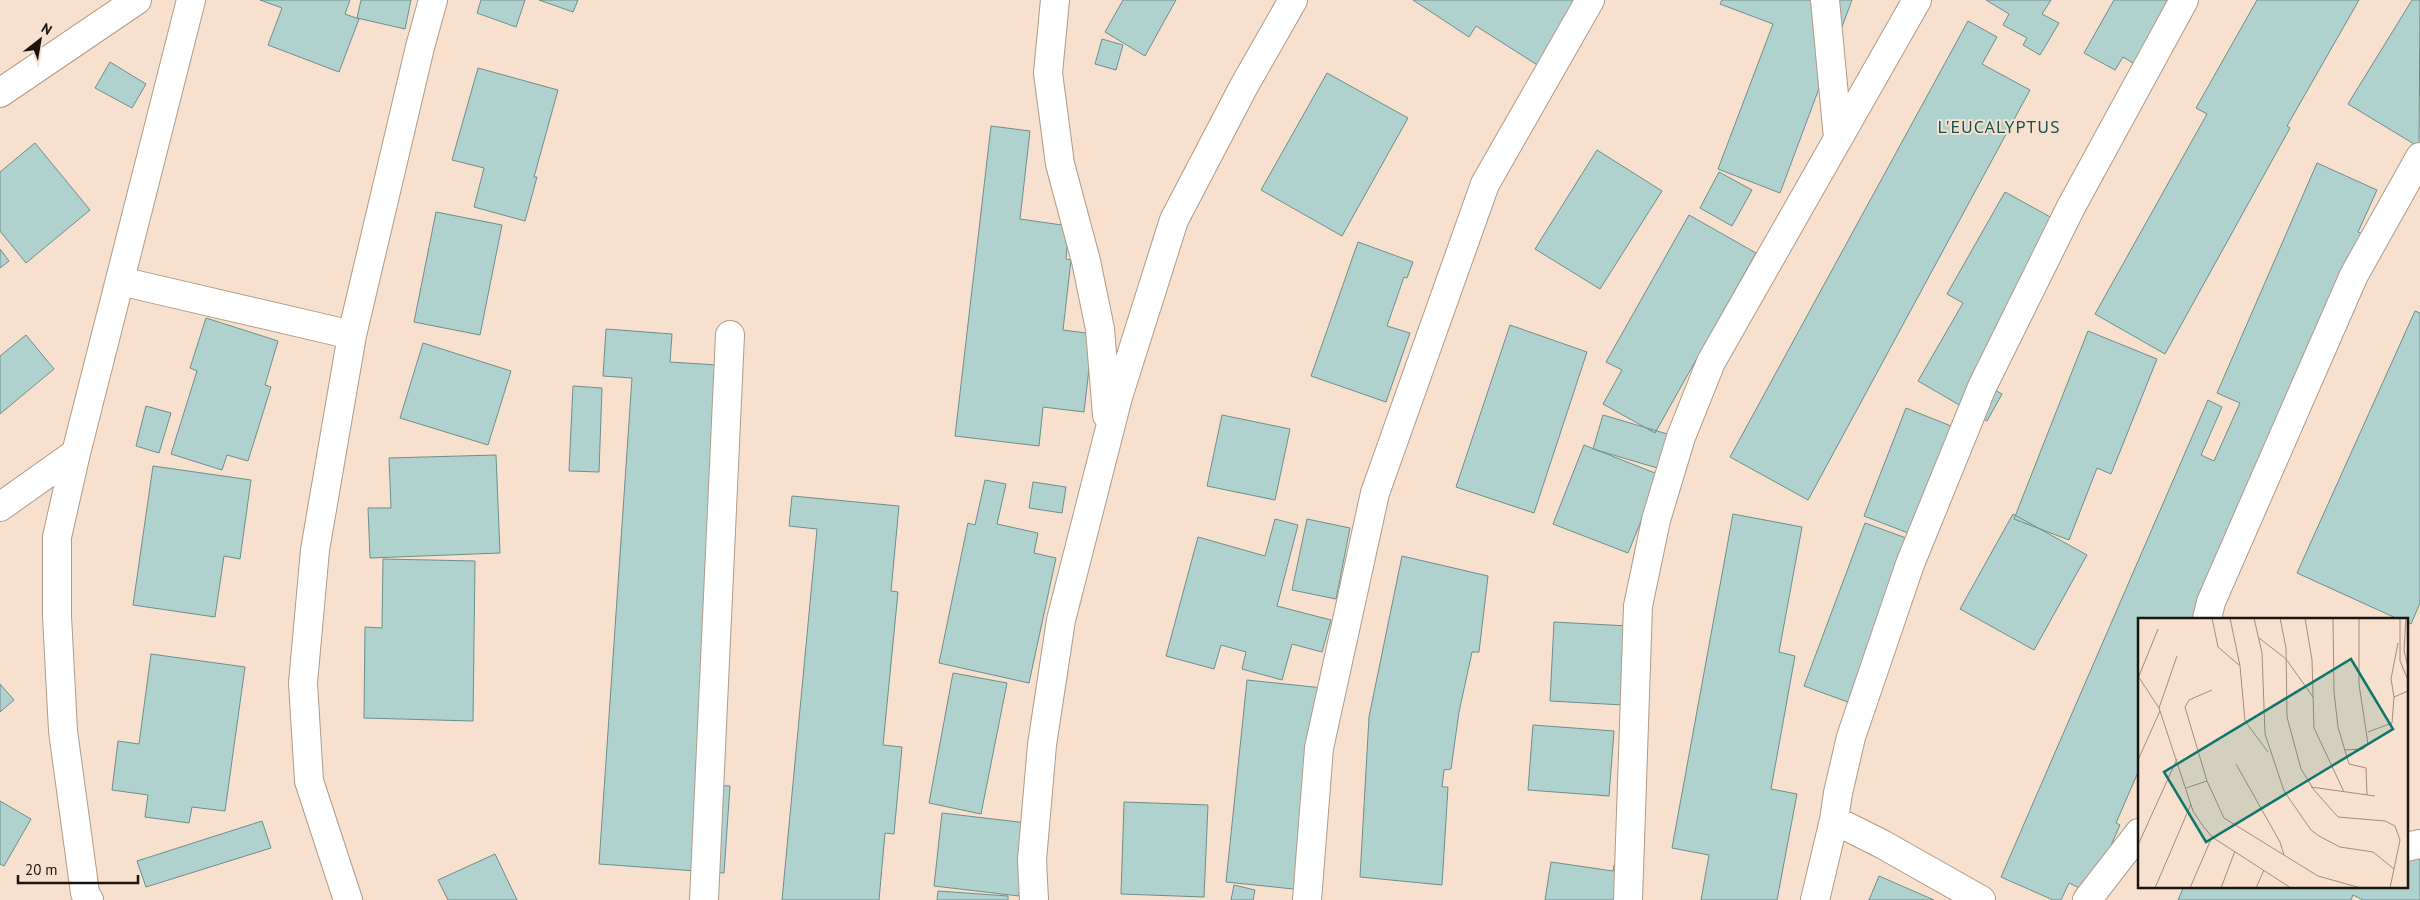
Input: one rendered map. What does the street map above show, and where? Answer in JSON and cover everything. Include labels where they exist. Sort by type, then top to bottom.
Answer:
[{"type":"street","points":[[0,93],[137,0]]},
{"type":"street","points":[[83,898],[64,731],[57,616],[57,537],[76,453],[191,0]]},
{"type":"street","points":[[348,900],[309,781],[303,683],[315,550],[352,335],[420,46],[433,0]]},
{"type":"street","points":[[1055,0],[1048,73],[1060,164],[1086,261],[1100,329],[1108,436]]},
{"type":"street","points":[[1034,900],[1032,860],[1042,745],[1061,620],[1118,397],[1174,220],[1244,86],[1293,0]]},
{"type":"street","points":[[1307,900],[1318,748],[1374,493],[1485,184],[1590,0]]},
{"type":"street","points":[[1825,0],[1838,138]]},
{"type":"street","points":[[1628,900],[1638,606],[1656,520],[1681,437],[1711,362],[1917,0]]},
{"type":"street","points":[[1815,900],[1851,737],[1910,564],[1982,387],[2071,207],[2184,0]]},
{"type":"street","points":[[2207,618],[2211,602],[2354,275],[2420,157]]},
{"type":"street","points":[[120,281],[352,335]]},
{"type":"street","points":[[704,900],[730,335]]},
{"type":"street","points":[[0,507],[76,453]]},
{"type":"street","points":[[1834,820],[1882,844],[1981,900]]},
{"type":"street","points":[[2087,900],[2138,834]]},
{"type":"building","points":[[260,0],[350,0],[345,14],[359,19],[339,72],[268,45],[282,8]]},
{"type":"building","points":[[361,0],[411,0],[405,29],[357,18]]},
{"type":"building","points":[[481,0],[525,0],[516,27],[477,13]]},
{"type":"building","points":[[539,0],[578,0],[573,12]]},
{"type":"building","points":[[1123,0],[1176,0],[1145,56],[1105,32]]},
{"type":"building","points":[[1413,0],[1582,0],[1539,66],[1476,26],[1469,37]]},
{"type":"building","points":[[1722,0],[1852,0],[1780,193],[1718,169],[1773,24],[1720,4]]},
{"type":"building","points":[[1986,0],[2051,0],[2042,14],[2059,23],[2040,55],[2023,45],[2027,38],[2003,25],[2009,14]]},
{"type":"building","points":[[2114,0],[2182,0],[2143,69],[2123,57],[2115,70],[2084,53]]},
{"type":"building","points":[[2257,0],[2359,0],[2287,126],[2290,128],[2165,354],[2095,314],[2207,114],[2196,108]]},
{"type":"building","points":[[2412,0],[2420,0],[2419,147],[2348,104]]},
{"type":"building","points":[[1968,21],[1997,37],[1982,64],[2030,90],[1808,500],[1730,457]]},
{"type":"building","points":[[1102,39],[1123,45],[1116,70],[1095,64]]},
{"type":"building","points":[[110,62],[146,84],[132,108],[95,88]]},
{"type":"building","points":[[478,68],[558,90],[534,177],[537,177],[525,221],[474,207],[484,168],[452,160]]},
{"type":"building","points":[[1327,73],[1408,118],[1342,236],[1261,190]]},
{"type":"building","points":[[991,126],[1030,131],[1020,219],[1069,226],[1066,259],[1071,260],[1063,330],[1093,334],[1084,412],[1043,407],[1039,446],[955,436]]},
{"type":"building","points":[[35,143],[90,210],[26,263],[0,231],[0,172]]},
{"type":"building","points":[[1597,150],[1662,191],[1600,289],[1535,249]]},
{"type":"building","points":[[2317,163],[2377,190],[2358,232],[2370,237],[2204,618],[2138,618],[2138,772],[2116,823],[2120,825],[2090,893],[2069,883],[2061,900],[2053,900],[2001,877],[2208,400],[2222,407],[2201,455],[2214,461],[2240,403],[2217,393]]},
{"type":"building","points":[[1719,172],[1752,190],[1732,226],[1700,208]]},
{"type":"building","points":[[2005,192],[2063,224],[1987,386],[2002,394],[1987,421],[1918,381],[1963,303],[1947,294]]},
{"type":"building","points":[[436,212],[502,225],[480,335],[414,322]]},
{"type":"building","points":[[1689,215],[1756,253],[1655,433],[1603,404],[1622,370],[1606,362]]},
{"type":"building","points":[[1358,242],[1413,262],[1407,278],[1404,277],[1387,326],[1410,333],[1386,402],[1311,376]]},
{"type":"building","points":[[0,249],[9,261],[0,268]]},
{"type":"building","points":[[2415,311],[2420,313],[2420,603],[2411,624],[2408,623],[2408,618],[2396,618],[2297,573]]},
{"type":"building","points":[[206,318],[278,341],[265,385],[271,387],[248,461],[227,455],[222,470],[171,454],[197,371],[190,368]]},
{"type":"building","points":[[1510,325],[1587,352],[1534,513],[1456,487]]},
{"type":"building","points":[[606,329],[672,334],[670,362],[733,366],[704,785],[730,786],[724,873],[599,864],[632,378],[603,376]]},
{"type":"building","points":[[2088,331],[2157,359],[2111,474],[2097,468],[2069,540],[2014,519]]},
{"type":"building","points":[[26,335],[54,369],[0,414],[0,356]]},
{"type":"building","points":[[423,343],[511,371],[488,445],[400,418]]},
{"type":"building","points":[[573,386],[602,388],[599,472],[569,471]]},
{"type":"building","points":[[146,406],[171,413],[159,453],[136,446]]},
{"type":"building","points":[[1906,408],[1971,434],[1929,541],[1864,516]]},
{"type":"building","points":[[1222,415],[1290,429],[1275,500],[1207,486]]},
{"type":"building","points":[[1603,415],[1674,436],[1664,470],[1593,449]]},
{"type":"building","points":[[1584,445],[1660,475],[1628,553],[1553,524]]},
{"type":"building","points":[[496,455],[500,553],[370,558],[368,508],[391,508],[389,458]]},
{"type":"building","points":[[153,466],[251,480],[240,559],[224,556],[215,617],[133,605]]},
{"type":"building","points":[[985,480],[1006,484],[997,524],[1038,533],[1034,553],[1056,558],[1029,683],[939,663],[968,523],[975,525]]},
{"type":"building","points":[[1033,482],[1066,487],[1062,513],[1029,508]]},
{"type":"building","points":[[792,496],[899,506],[891,591],[898,592],[883,745],[902,747],[894,834],[885,833],[879,900],[782,900],[817,529],[789,526]]},
{"type":"building","points":[[1733,514],[1802,527],[1779,652],[1795,656],[1771,789],[1797,794],[1777,900],[1701,900],[1709,855],[1672,848]]},
{"type":"building","points":[[2013,514],[2087,555],[2034,650],[1960,609]]},
{"type":"building","points":[[1275,519],[1298,525],[1277,606],[1331,620],[1322,652],[1292,644],[1282,680],[1242,669],[1246,652],[1221,645],[1214,669],[1166,656],[1198,537],[1265,556]]},
{"type":"building","points":[[1307,519],[1350,528],[1336,599],[1292,590]]},
{"type":"building","points":[[1865,523],[1928,546],[1856,705],[1804,686]]},
{"type":"building","points":[[1402,556],[1488,576],[1479,652],[1472,652],[1459,712],[1451,769],[1444,770],[1442,787],[1448,787],[1442,885],[1360,877],[1369,717]]},
{"type":"building","points":[[383,559],[475,561],[473,721],[364,718],[365,627],[382,628]]},
{"type":"building","points":[[1554,622],[1628,626],[1623,705],[1550,701]]},
{"type":"building","points":[[151,654],[245,667],[225,811],[192,807],[189,823],[145,817],[148,795],[112,790],[118,741],[139,744]]},
{"type":"building","points":[[953,673],[1007,683],[981,814],[929,803]]},
{"type":"building","points":[[1247,680],[1323,688],[1303,890],[1226,882]]},
{"type":"building","points":[[0,684],[14,700],[0,712]]},
{"type":"building","points":[[1533,725],[1614,731],[1609,796],[1528,790]]},
{"type":"building","points":[[0,801],[31,819],[4,866],[0,864]]},
{"type":"building","points":[[1124,802],[1208,805],[1204,897],[1121,894]]},
{"type":"building","points":[[942,813],[1027,823],[1019,896],[934,886]]},
{"type":"building","points":[[262,821],[271,848],[146,887],[137,861]]},
{"type":"building","points":[[495,854],[517,900],[448,900],[438,880]]},
{"type":"building","points":[[2408,855],[2420,860],[2420,900],[2363,900],[2353,895],[2351,900],[2178,900],[2183,888],[2408,888]]},
{"type":"building","points":[[1551,862],[1613,871],[1614,865],[1636,869],[1631,900],[1545,900]]},
{"type":"building","points":[[1879,876],[1934,900],[1869,900]]},
{"type":"building","points":[[1234,885],[1255,890],[1253,900],[1231,900]]},
{"type":"building","points":[[938,891],[1008,896],[1008,900],[937,900]]},
{"type":"district","name":"L'EUCALYPTUS","points":[[1999,126]]}]
